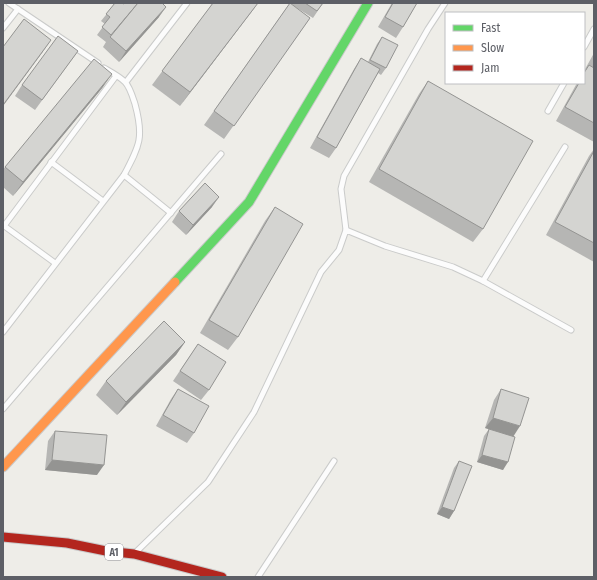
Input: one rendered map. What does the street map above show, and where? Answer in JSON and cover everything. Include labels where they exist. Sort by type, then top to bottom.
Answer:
[{"type":"street","points":[[3,467],[249,202],[368,3]]},
{"type":"street","name":"A1","points":[[3,537],[67,543],[106,551],[134,554],[222,577]]},
{"type":"lane","points":[[3,332],[124,175],[135,155],[140,138],[139,122],[133,98],[126,82],[10,3]]},
{"type":"lane","points":[[126,82],[187,3]]},
{"type":"lane","points":[[134,554],[208,482],[254,412],[321,272],[339,250],[346,230],[341,189],[344,176],[428,29],[445,3]]},
{"type":"lane","points":[[3,28],[18,9]]},
{"type":"lane","points":[[585,45],[594,29]]},
{"type":"lane","points":[[55,263],[3,225],[116,76]]},
{"type":"lane","points":[[548,111],[563,84]]},
{"type":"lane","points":[[483,281],[565,147]]},
{"type":"lane","points":[[3,409],[221,154]]},
{"type":"lane","points":[[51,162],[104,201]]},
{"type":"lane","points":[[124,175],[171,213]]},
{"type":"lane","points":[[346,230],[385,246],[453,267],[483,281],[571,330]]},
{"type":"lane","points":[[258,577],[334,461]]},
{"type":"building","points":[[115,3],[138,3],[111,35],[102,27],[110,17],[106,14]]},
{"type":"building","points":[[138,3],[162,3],[166,7],[126,51],[110,37]]},
{"type":"building","points":[[213,3],[258,3],[190,92],[162,71]]},
{"type":"building","points":[[290,3],[310,18],[234,126],[214,111]]},
{"type":"building","points":[[305,3],[323,3],[317,11]]},
{"type":"building","points":[[393,3],[417,3],[403,27],[385,17]]},
{"type":"building","points":[[24,19],[51,40],[3,105],[3,47]]},
{"type":"building","points":[[58,36],[78,51],[42,100],[22,85]]},
{"type":"building","points":[[382,37],[398,45],[386,68],[370,60]]},
{"type":"building","points":[[361,58],[380,69],[336,148],[317,137]]},
{"type":"building","points":[[94,59],[112,74],[23,182],[5,167]]},
{"type":"building","points":[[589,65],[594,68],[594,123],[565,107],[578,84],[585,84],[585,71]]},
{"type":"building","points":[[428,81],[533,141],[483,229],[379,169]]},
{"type":"building","points":[[594,151],[594,243],[555,222]]},
{"type":"building","points":[[205,183],[219,197],[193,225],[179,211]]},
{"type":"building","points":[[275,207],[303,224],[238,337],[209,320]]},
{"type":"building","points":[[164,321],[185,342],[126,402],[106,381]]},
{"type":"building","points":[[198,344],[226,362],[209,390],[180,371]]},
{"type":"building","points":[[178,389],[209,406],[194,433],[163,415]]},
{"type":"building","points":[[501,389],[529,398],[520,426],[493,418]]},
{"type":"building","points":[[489,429],[515,437],[508,462],[482,455]]},
{"type":"building","points":[[55,431],[107,435],[104,465],[52,460]]},
{"type":"building","points":[[459,461],[472,466],[454,511],[442,507]]},
{"type":"traffic: fast","points":[[175,282],[249,202],[368,3]]},
{"type":"traffic: slow","points":[[3,467],[175,282]]},
{"type":"traffic: jam","points":[[3,537],[67,543],[106,551],[134,554],[222,577]]}]
